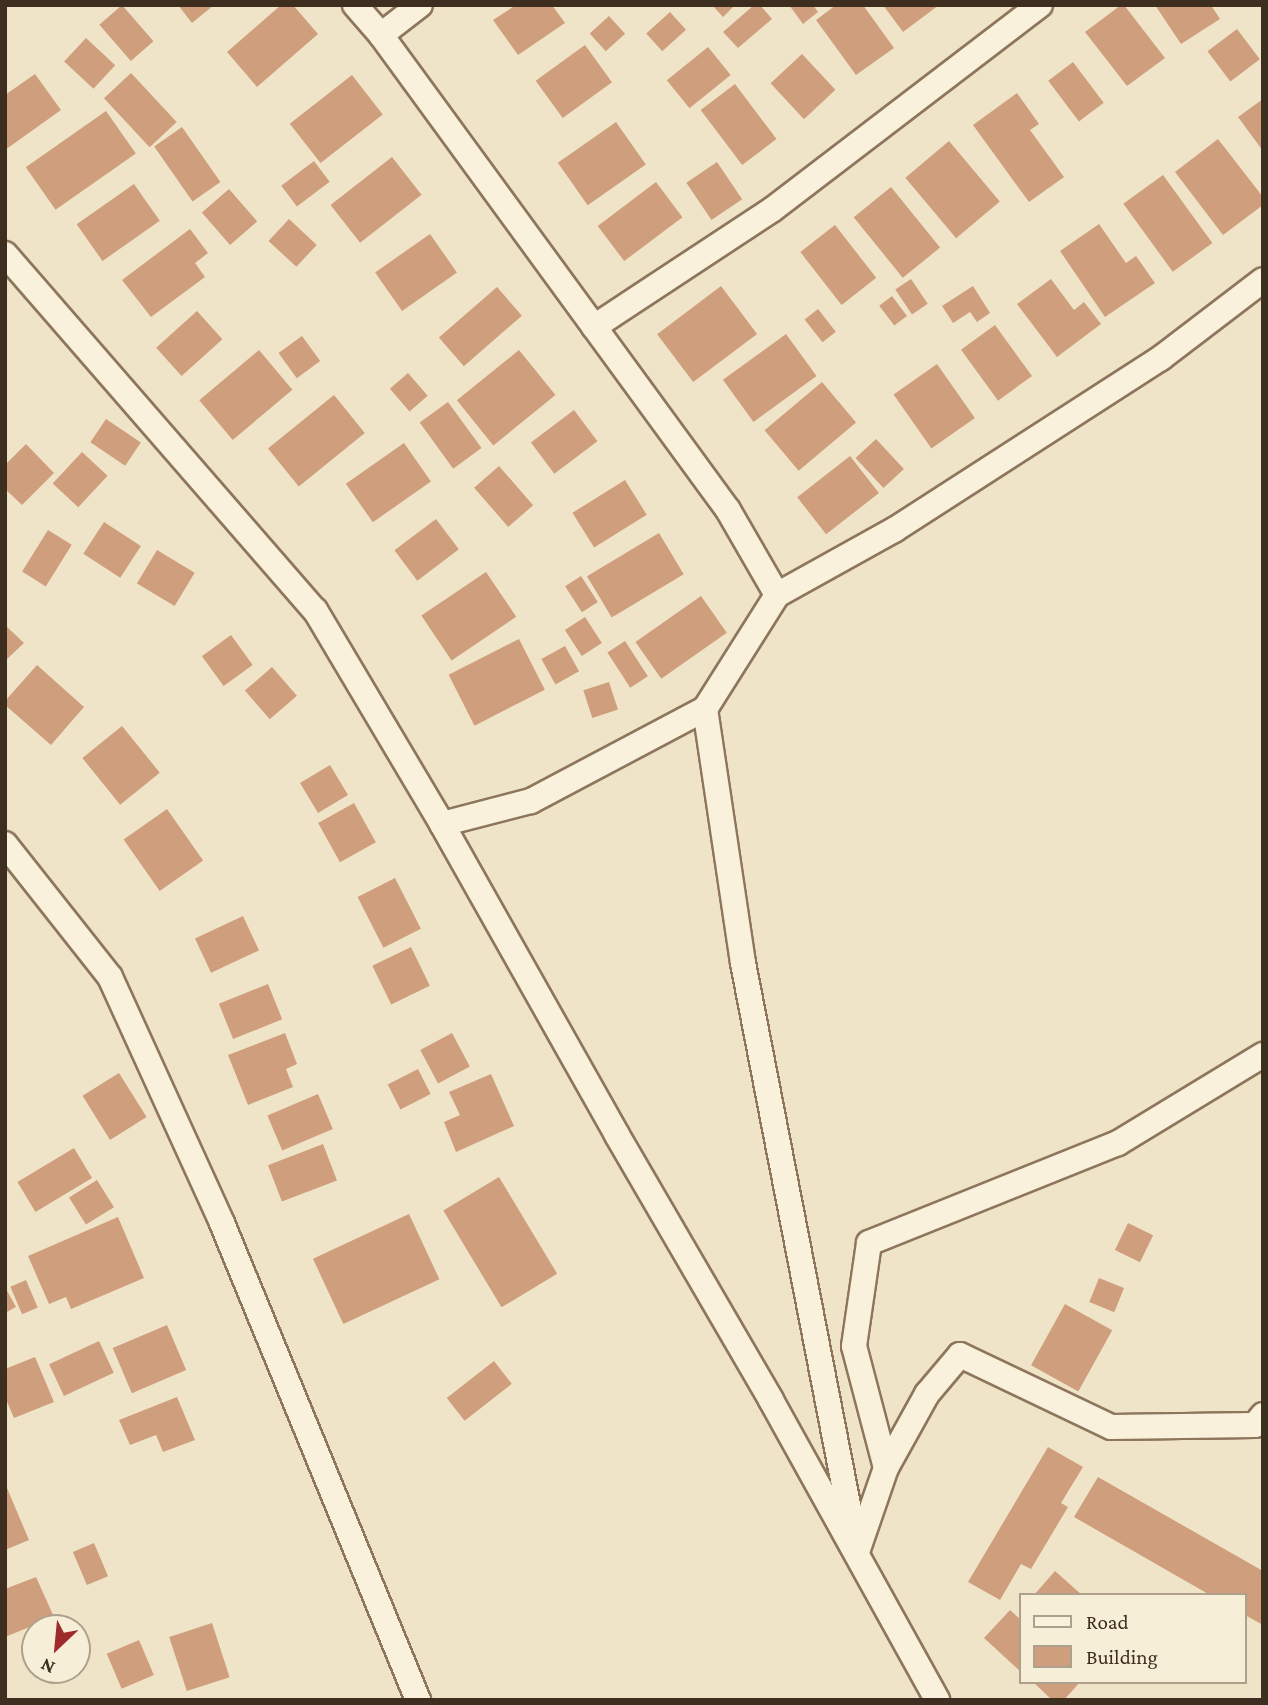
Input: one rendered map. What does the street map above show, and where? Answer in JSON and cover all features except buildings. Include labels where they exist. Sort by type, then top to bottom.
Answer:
[{"type":"street","points":[[355,5],[381,35],[727,510],[778,595]]},
{"type":"street","points":[[381,35],[420,5]]},
{"type":"street","points":[[594,327],[773,209],[1040,5]]},
{"type":"street","points":[[5,254],[314,610],[442,824],[857,1553],[937,1700]]},
{"type":"street","points":[[442,824],[531,801],[705,709],[778,595],[894,530],[1161,358],[1263,280]]},
{"type":"street","points":[[705,709],[743,963],[857,1553]]},
{"type":"street","points":[[5,844],[110,977],[222,1223],[418,1700]]},
{"type":"street","points":[[886,1468],[854,1346],[869,1243],[1118,1143],[1263,1055]]},
{"type":"street","points":[[857,1553],[886,1468],[927,1394],[960,1354],[1111,1427],[1255,1425],[1263,1415]]}]
